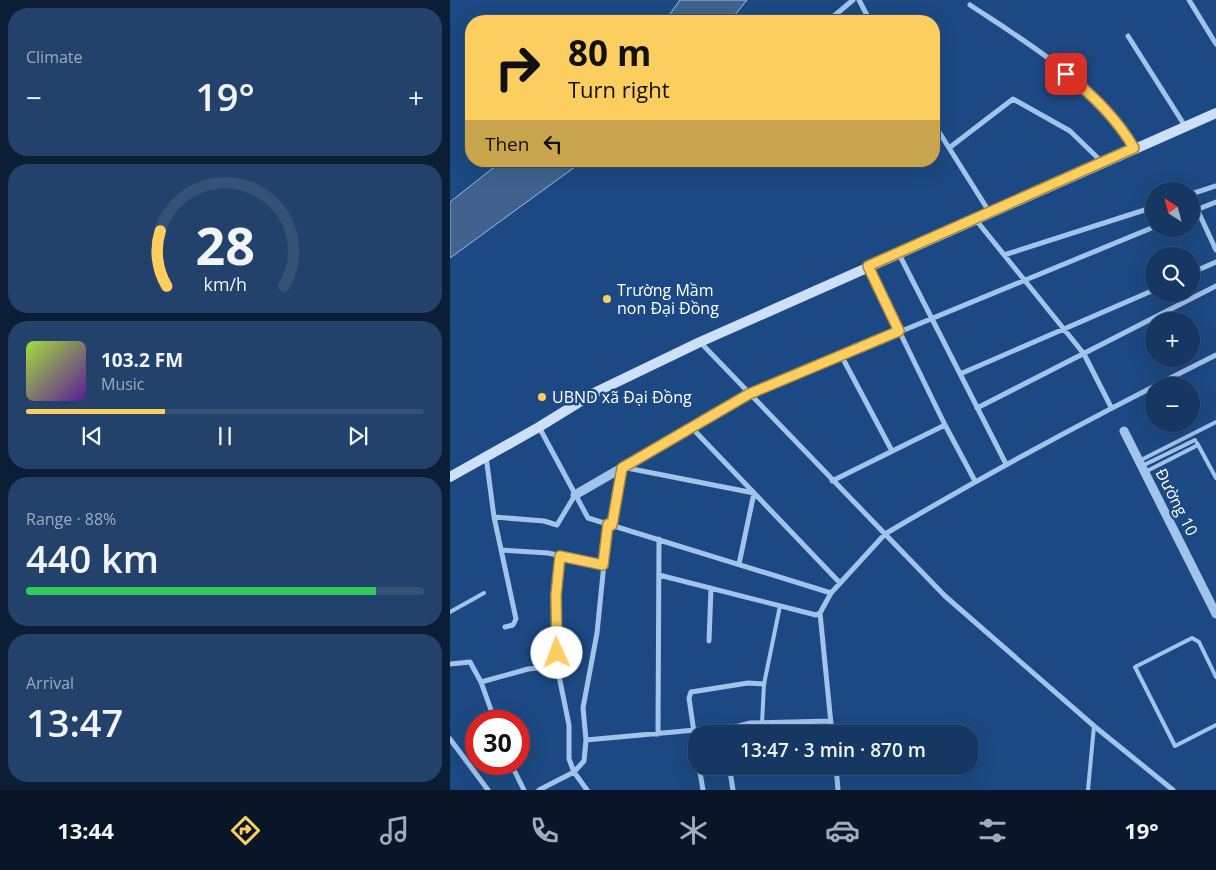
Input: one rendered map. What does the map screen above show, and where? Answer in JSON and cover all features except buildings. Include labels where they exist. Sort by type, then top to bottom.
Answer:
[{"type":"main road","points":[[450,477],[539,427],[594,393],[700,342],[1216,113]]},
{"type":"street","points":[[835,15],[853,0]]},
{"type":"street","points":[[859,0],[867,15]]},
{"type":"street","points":[[1189,0],[1216,44]]},
{"type":"street","points":[[970,5],[1015,34],[1090,93],[1124,130],[1134,148]]},
{"type":"street","points":[[1128,36],[1185,126]]},
{"type":"street","points":[[949,148],[1013,99],[1070,131],[1102,162]]},
{"type":"street","points":[[940,134],[990,213]]},
{"type":"street","points":[[1200,191],[1216,186]]},
{"type":"street","points":[[1200,208],[1216,202]]},
{"type":"street","points":[[1004,255],[1145,209]]},
{"type":"street","points":[[976,220],[1084,354],[1111,407]]},
{"type":"street","points":[[1200,221],[1216,250]]},
{"type":"street","points":[[494,517],[544,521],[556,525],[576,495],[749,394],[1145,231]]},
{"type":"street","points":[[899,253],[930,318],[1006,464]]},
{"type":"street","points":[[1200,269],[1216,262]]},
{"type":"street","points":[[868,266],[945,425],[975,481]]},
{"type":"street","points":[[977,408],[1216,286]]},
{"type":"street","points":[[960,374],[1145,294]]},
{"type":"street","points":[[700,342],[944,596],[1094,726],[1173,790]]},
{"type":"street","points":[[842,355],[892,451]]},
{"type":"street","points":[[831,725],[820,613],[831,593],[885,534],[975,481],[1111,407],[1216,355]]},
{"type":"street","points":[[832,481],[945,425]]},
{"type":"street","points":[[539,427],[588,518],[831,593]]},
{"type":"street","points":[[691,427],[840,583]]},
{"type":"street","name":"Đường 10","points":[[1124,431],[1215,608]]},
{"type":"street","points":[[486,456],[494,517],[516,619],[513,625],[505,627]]},
{"type":"street","points":[[622,468],[754,493]]},
{"type":"street","points":[[539,790],[574,772],[584,761],[586,740],[583,708],[597,633],[603,565],[622,468]]},
{"type":"street","points":[[739,564],[754,493]]},
{"type":"street","points":[[658,734],[656,610],[659,540]]},
{"type":"street","points":[[501,550],[560,556],[603,565]]},
{"type":"street","points":[[560,556],[556,595],[558,666],[569,726],[569,759],[574,772],[587,790]]},
{"type":"street","points":[[659,574],[816,615],[820,613]]},
{"type":"street","points":[[708,641],[711,588]]},
{"type":"street","points":[[450,664],[470,662],[481,682],[491,710]]},
{"type":"street","points":[[481,682],[528,669],[558,666]]},
{"type":"street","points":[[692,725],[689,698],[691,692],[748,683],[764,684]]},
{"type":"street","points":[[745,725],[831,721]]},
{"type":"street","points":[[586,740],[688,731]]},
{"type":"street","points":[[450,739],[488,790]]},
{"type":"street","points":[[516,775],[524,790]]},
{"type":"street","points":[[701,775],[703,790]]},
{"type":"street","points":[[731,775],[733,790]]},
{"type":"street","points":[[837,775],[838,790]]},
{"type":"lane","points":[[1142,467],[1216,422]]},
{"type":"lane","points":[[1192,435],[1216,478]]},
{"type":"lane","points":[[1142,467],[1195,440]]},
{"type":"lane","points":[[1142,467],[1198,445]]},
{"type":"lane","points":[[450,612],[484,594]]},
{"type":"lane","points":[[762,723],[764,684],[780,606]]},
{"type":"lane","points":[[1216,676],[1198,642],[1192,638],[1135,667],[1175,746],[1216,725]]},
{"type":"lane","points":[[1088,790],[1094,726]]},
{"type":"water","points":[[680,0],[747,0],[735,15],[669,15]]},
{"type":"water","points":[[494,167],[575,167],[450,258],[450,202]]},
{"type":"place","name":"Trường Mầm non Đại Đồng","points":[[607,299]]},
{"type":"place","name":"UBND xã Đại Đồng","points":[[542,397]]},
{"type":"route","points":[[557,653],[556,595],[560,556],[603,565],[608,524],[612,525],[622,468],[749,394],[899,331],[868,266],[976,220],[1134,148],[1124,130],[1090,93],[1066,74]]}]
